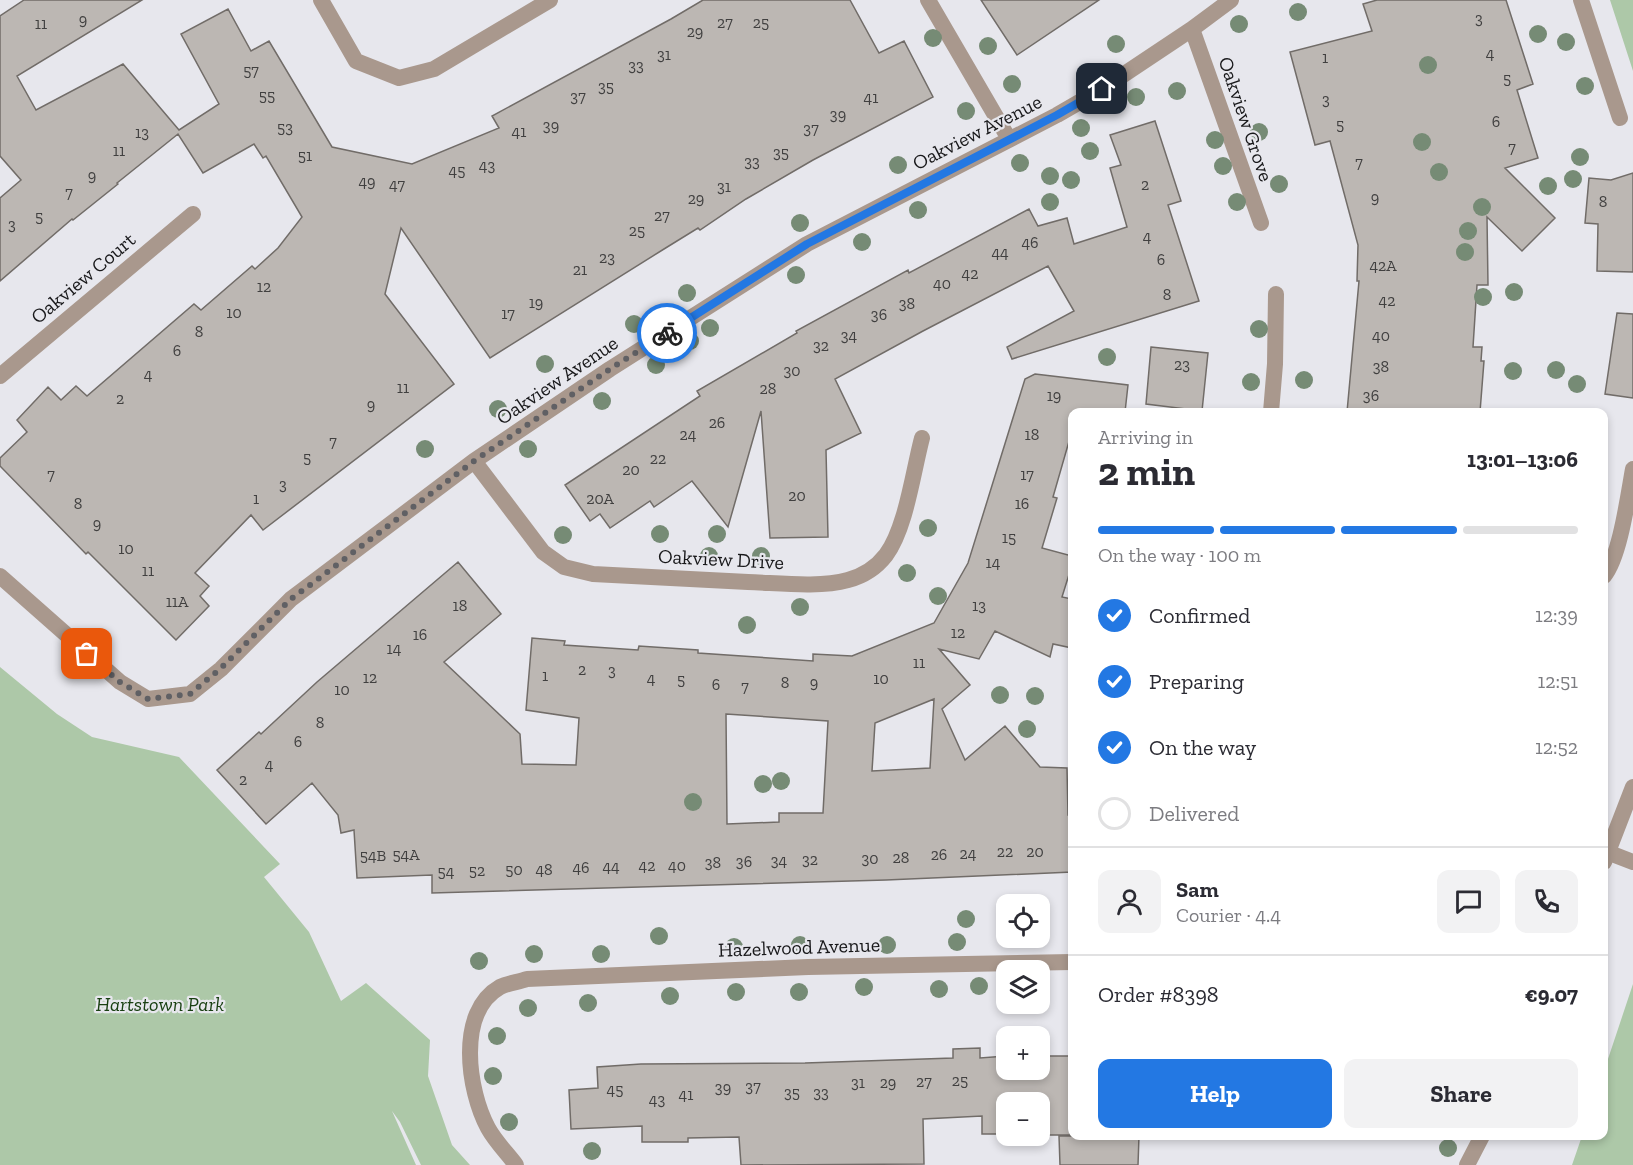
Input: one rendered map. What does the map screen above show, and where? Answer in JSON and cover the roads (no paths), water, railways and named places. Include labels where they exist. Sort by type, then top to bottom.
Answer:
[{"type":"street","points":[[321,0],[356,61],[399,78],[434,69],[550,0]]},
{"type":"street","points":[[928,0],[1009,140]]},
{"type":"street","name":"Oakview Avenue","points":[[0,576],[120,682],[148,699],[190,694],[220,669],[291,599],[474,461],[610,369],[807,244],[1009,140],[1102,89],[1231,0]]},
{"type":"street","points":[[1581,0],[1620,118]]},
{"type":"street","name":"Oakview Grove","points":[[1192,29],[1260,223]]},
{"type":"street","name":"Oakview Court","points":[[0,376],[193,214]]},
{"type":"street","points":[[1271,408],[1275,364],[1276,294]]},
{"type":"street","name":"Oakview Drive","points":[[474,461],[543,552],[564,567],[593,574],[790,584],[825,583],[857,578],[878,564],[887,554],[896,538],[903,517],[921,438]]},
{"type":"street","points":[[1608,571],[1617,545],[1633,470]]},
{"type":"street","points":[[1608,850],[1633,787]]},
{"type":"street","points":[[1608,858],[1633,862]]},
{"type":"street","name":"Hazelwood Avenue","points":[[516,1165],[488,1129],[476,1100],[471,1071],[470,1039],[475,1016],[487,998],[501,986],[527,980],[808,967],[1068,962]]},
{"type":"street","points":[[1467,1165],[1480,1140]]},
{"type":"park label","name":"Hartstown Park","points":[[160,1004]]}]
